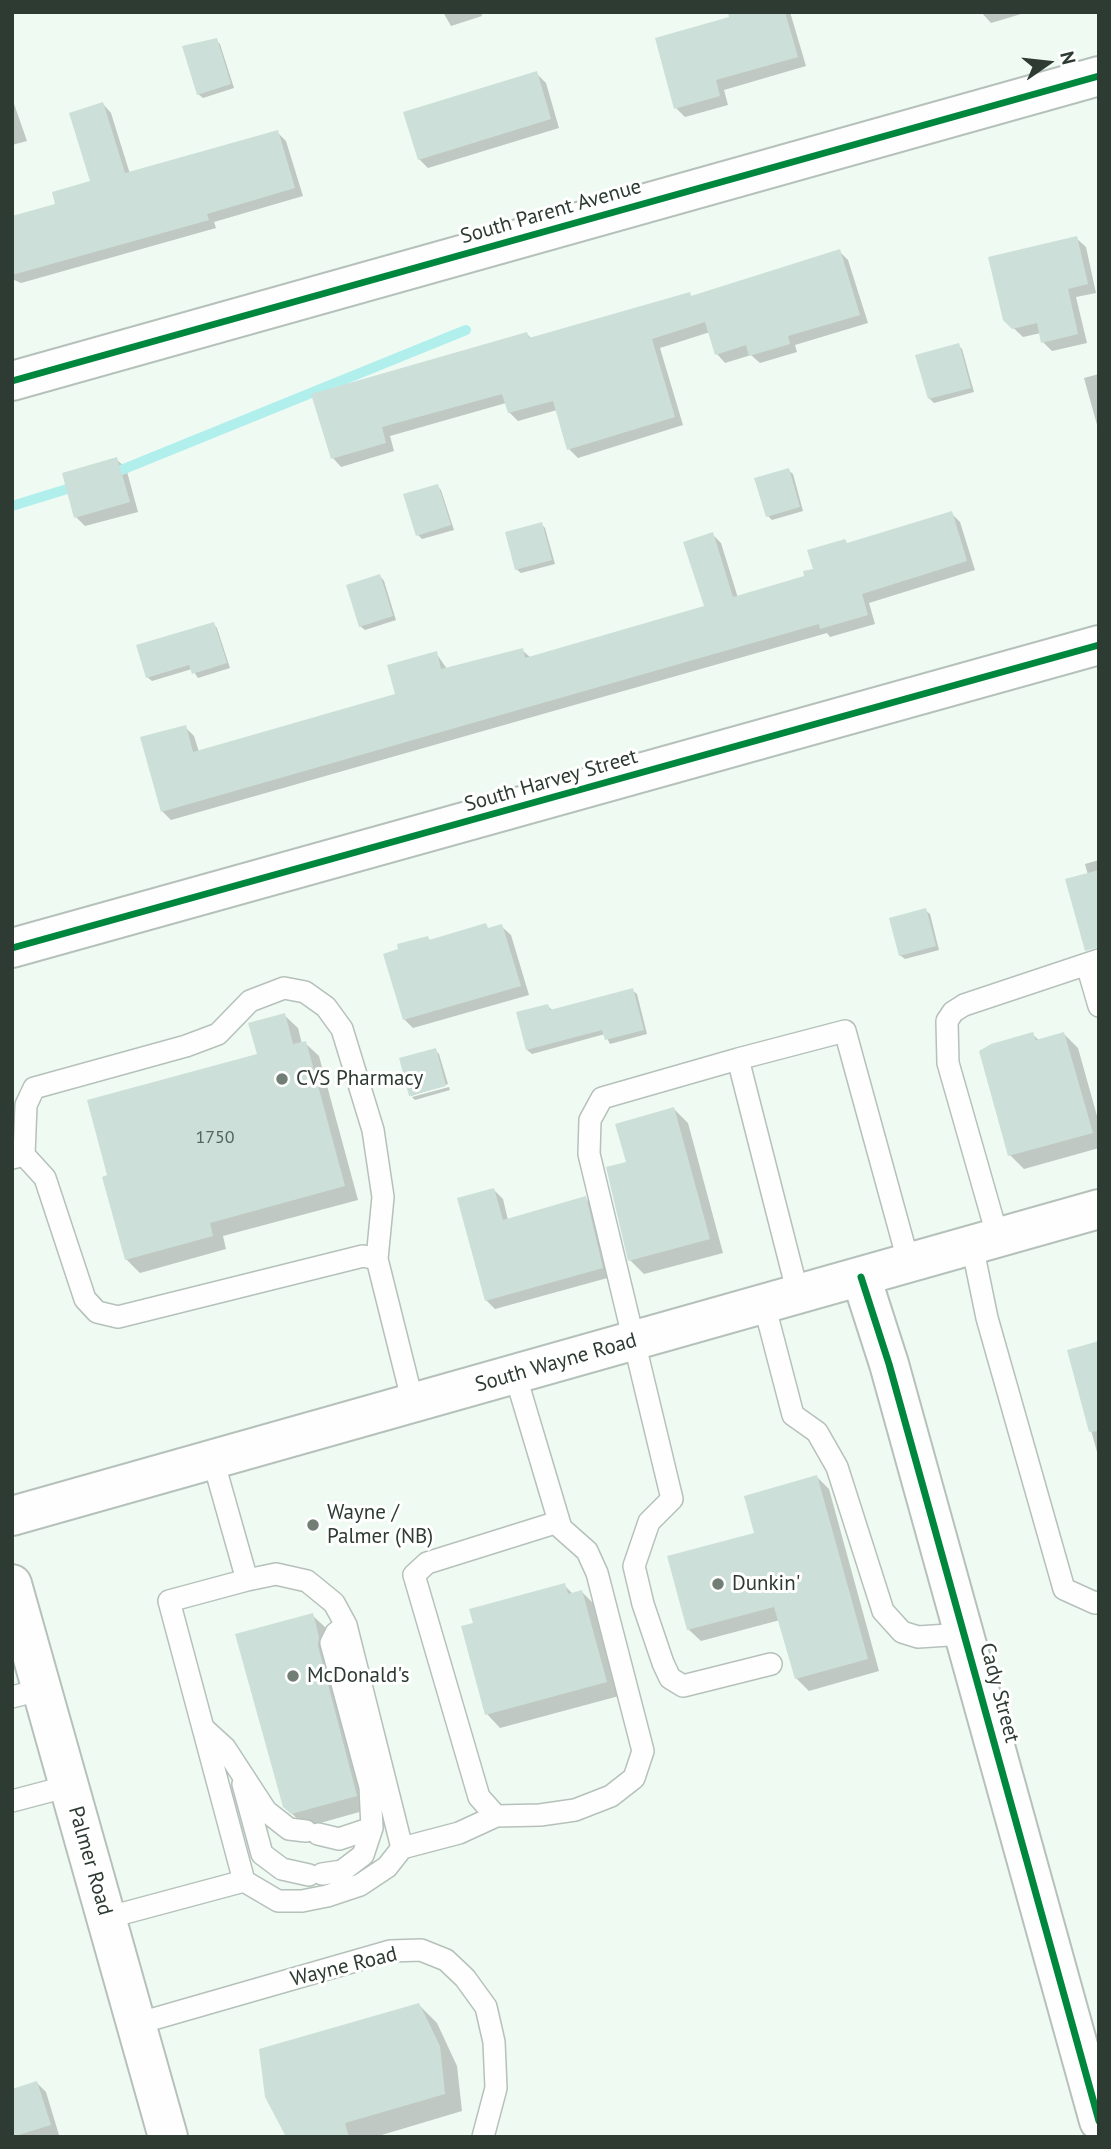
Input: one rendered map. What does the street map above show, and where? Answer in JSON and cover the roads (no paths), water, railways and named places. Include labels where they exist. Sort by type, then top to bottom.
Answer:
[{"type":"street","name":"South Parent Avenue","points":[[12,381],[1099,76]]},
{"type":"street","name":"South Harvey Street","points":[[12,948],[1099,645]]},
{"type":"street","name":"South Wayne Road","points":[[12,1516],[1099,1209]]},
{"type":"street","name":"Cady Street","points":[[861,1276],[889,1364],[1099,2121]]},
{"type":"street","name":"Palmer Road","points":[[12,1584],[27,1693],[69,1786],[168,2137]]},
{"type":"lane","points":[[1099,1006],[1093,962],[964,1005],[953,1012],[947,1021],[948,1063],[985,1241],[987,1318],[1064,1589],[1095,1603],[1099,1602]]},
{"type":"lane","points":[[377,1259],[363,1256],[118,1317],[97,1312],[85,1299],[45,1178],[18,1156],[26,1105],[34,1088],[186,1046],[218,1034],[250,1002],[284,988],[305,992],[326,1007],[342,1030],[373,1130],[383,1197],[377,1259],[413,1403]]},
{"type":"lane","points":[[771,1664],[683,1686],[670,1678],[663,1664],[643,1604],[635,1566],[649,1522],[672,1499],[589,1154],[590,1121],[602,1098],[845,1031],[909,1264]]},
{"type":"lane","points":[[738,1059],[781,1299],[793,1415],[817,1432],[837,1467],[883,1612],[902,1632],[918,1637],[943,1638],[964,1634]]},
{"type":"lane","points":[[402,1848],[345,1625],[334,1603],[307,1581],[276,1574],[169,1601],[244,1881],[278,1901],[302,1901],[360,1885],[387,1867],[402,1848],[459,1833],[496,1816],[540,1815],[575,1810],[611,1796],[634,1779],[643,1751],[597,1573],[587,1551],[561,1528],[558,1522],[515,1374]]},
{"type":"lane","points":[[213,1460],[247,1580]]},
{"type":"lane","points":[[496,1816],[479,1797],[414,1575],[426,1563],[558,1522]]},
{"type":"lane","points":[[240,1769],[262,1854],[282,1869],[315,1874],[342,1871],[363,1855],[372,1828],[370,1787],[331,1643],[336,1633],[345,1625]]},
{"type":"lane","points":[[203,1728],[240,1769],[266,1811],[289,1829],[339,1839],[372,1828]]},
{"type":"lane","points":[[12,1801],[69,1786]]},
{"type":"lane","points":[[106,1918],[244,1881]]},
{"type":"lane","name":"Wayne Road","points":[[136,2024],[390,1951],[421,1950],[446,1960],[466,1978],[486,2007],[494,2042],[496,2088],[483,2137]]},
{"type":"waterway","points":[[109,475],[466,330]]},
{"type":"waterway","points":[[12,506],[80,485]]},
{"type":"place","name":"CVS Pharmacy","points":[[282,1079]]},
{"type":"place","name":"Wayne / Palmer (NB)","points":[[313,1525]]},
{"type":"place","name":"Dunkin'","points":[[718,1584]]},
{"type":"place","name":"McDonald's","points":[[293,1676]]}]
